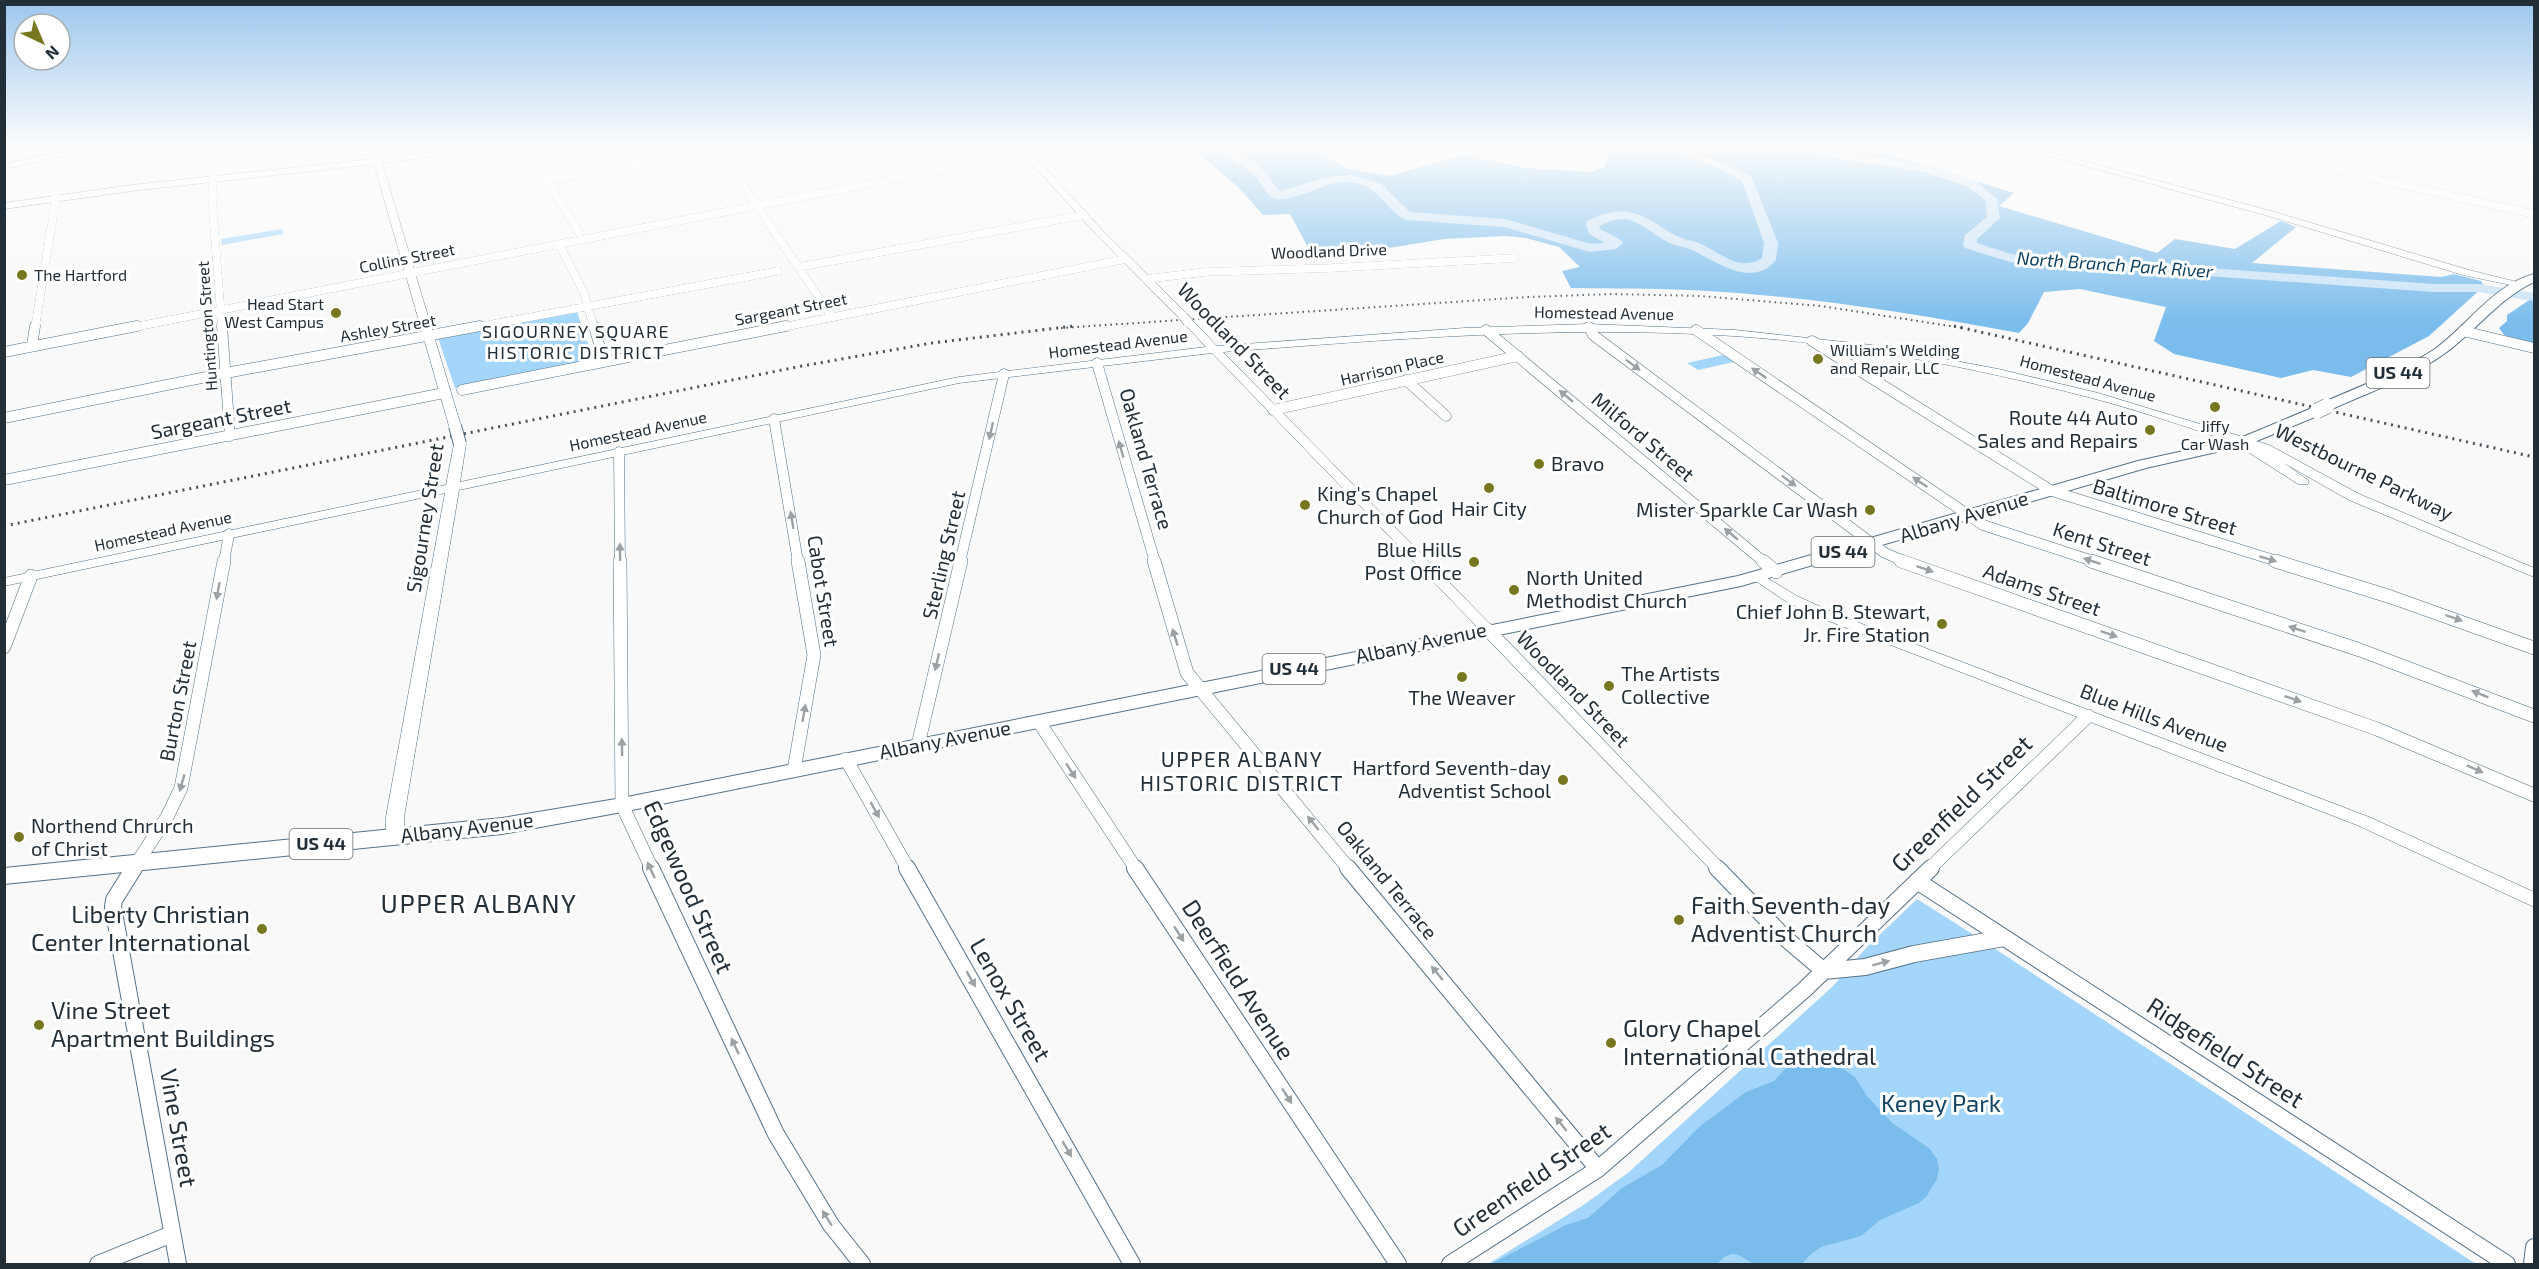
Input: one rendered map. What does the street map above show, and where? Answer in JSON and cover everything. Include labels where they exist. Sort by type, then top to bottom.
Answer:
[{"type":"highway","name":"Albany Avenue","points":[[4,876],[502,826],[622,805],[1759,577],[2143,464],[2242,442],[2322,409],[2430,357],[2510,290],[2535,278]]},
{"type":"main road","name":"Sigourney Street","points":[[392,206],[460,444],[395,817],[395,837]]},
{"type":"main road","name":"Woodland Street","points":[[1076,206],[1488,630]]},
{"type":"main road","points":[[2250,206],[2458,271],[2510,290]]},
{"type":"main road","name":"Homestead Avenue","points":[[4,582],[949,382],[1215,349],[1486,330],[1589,327],[1696,330],[1812,341],[1928,358],[2006,374],[2122,403],[2242,442]]},
{"type":"main road","name":"Westbourne Parkway","points":[[2242,442],[2273,464],[2310,485],[2535,584]]},
{"type":"main road","name":"Westbourne Parkway","points":[[2428,535],[2535,573]]},
{"type":"main road","name":"Blue Hills Avenue","points":[[1759,577],[1792,600],[1810,609],[2363,820],[2535,900]]},
{"type":"street","points":[[32,346],[55,206]]},
{"type":"street","name":"Huntington Street","points":[[213,206],[230,436]]},
{"type":"street","points":[[563,206],[579,233]]},
{"type":"street","name":"Collins Street","points":[[4,352],[757,206]]},
{"type":"street","points":[[758,206],[832,317]]},
{"type":"street","points":[[2500,206],[2535,214]]},
{"type":"street","points":[[799,267],[1084,215]]},
{"type":"street","points":[[559,244],[584,293],[604,362]]},
{"type":"street","name":"Woodland Drive","points":[[1146,279],[1201,270],[1304,269],[1515,258]]},
{"type":"street","name":"Sargeant Street","points":[[462,390],[1126,259]]},
{"type":"street","name":"Ashley Street","points":[[4,418],[226,373],[778,271]]},
{"type":"street","name":"Adams Street","points":[[1589,327],[1593,335],[1896,559],[2386,732],[2535,795]]},
{"type":"street","name":"Milford Street","points":[[1486,330],[1776,572]]},
{"type":"street","name":"Kent Street","points":[[1696,330],[1983,525],[2360,650],[2535,716]]},
{"type":"street","points":[[2463,331],[2535,348]]},
{"type":"street","name":"Baltimore Street","points":[[1812,341],[2052,491],[2391,597],[2535,648]]},
{"type":"street","name":"Harrison Place","points":[[1273,410],[1518,356]]},
{"type":"street","name":"Oakland Terrace","points":[[1096,363],[1184,667],[1599,1169]]},
{"type":"street","name":"Sterling Street","points":[[918,745],[1005,374]]},
{"type":"street","points":[[1406,380],[1446,416]]},
{"type":"street","name":"Sargeant Street","points":[[4,480],[444,393]]},
{"type":"street","name":"Cabot Street","points":[[774,419],[814,656],[794,770]]},
{"type":"street","name":"Edgewood Street","points":[[619,452],[622,805],[777,1134],[831,1225],[862,1264]]},
{"type":"street","name":"Burton Street","points":[[135,863],[173,807],[181,788],[229,534]]},
{"type":"street","points":[[4,647],[32,576]]},
{"type":"street","name":"Woodland Street","points":[[1488,630],[1784,937],[1824,971]]},
{"type":"street","name":"Greenfield Street","points":[[1450,1264],[1599,1169],[1824,971],[2088,716]]},
{"type":"street","name":"Deerfield Avenue","points":[[1039,722],[1398,1264]]},
{"type":"street","name":"Lenox Street","points":[[846,759],[1132,1264]]},
{"type":"street","name":"Vine Street","points":[[135,863],[114,900],[113,907],[178,1264]]},
{"type":"street","name":"Ridgefield Street","points":[[1917,881],[2507,1264]]},
{"type":"street","points":[[1824,971],[1866,967],[1914,954],[2004,938]]},
{"type":"street","points":[[98,1264],[172,1234]]},
{"type":"street","points":[[2532,1264],[2535,1247]]},
{"type":"green space","points":[[282,229],[283,234],[222,245],[221,239]]},
{"type":"green space","points":[[577,312],[594,360],[455,388],[438,338]]},
{"type":"green space","points":[[1723,355],[1734,362],[1698,370],[1687,363]]},
{"type":"green space","name":"Keney Park","points":[[1917,899],[2476,1264],[1488,1264],[1582,1206],[1629,1172],[1833,986],[1865,949]]},
{"type":"shaded area","points":[[1255,206],[2000,206],[2157,253],[2175,239],[2235,249],[2281,221],[2296,227],[2252,263],[2441,277],[2454,274],[2481,281],[2484,286],[2429,336],[2351,377],[2313,370],[2281,378],[2174,354],[2154,341],[2166,307],[2080,289],[2044,292],[2028,323],[2019,333],[1896,312],[1772,296],[1674,289],[1571,288],[1562,271],[1580,267],[1559,247],[1526,238],[1505,236],[1444,239],[1376,250],[1311,253],[1290,214],[1263,215]]},
{"type":"shaded area","points":[[2534,297],[2534,343],[2504,335],[2499,328],[2507,321],[2507,315]]},
{"type":"shaded area","points":[[1796,1063],[1843,1069],[1855,1077],[1867,1096],[1892,1123],[1929,1148],[1937,1159],[1939,1169],[1937,1179],[1926,1197],[1919,1203],[1880,1220],[1861,1236],[1821,1247],[1802,1264],[1759,1264],[1735,1254],[1724,1258],[1717,1264],[1491,1264],[1566,1225],[1588,1218],[1622,1188],[1662,1165],[1699,1127],[1746,1092],[1774,1081],[1787,1067]]},
{"type":"waterway","name":"North Branch Park River","points":[[1397,206],[1407,216],[1505,223],[1590,248],[1611,246],[1616,243],[1594,231],[1592,224],[1611,216],[1629,216],[1641,220],[1672,239],[1694,246],[1733,266],[1751,269],[1769,260],[1771,243],[1757,206]]},
{"type":"waterway","name":"North Branch Park River","points":[[1992,206],[1994,218],[1970,238],[1970,245],[2010,258],[2434,288],[2479,288],[2534,297]]},
{"type":"railway","points":[[1061,328],[1528,297],[1612,294],[1700,296],[1821,306],[1963,328]]},
{"type":"railway","points":[[4,526],[802,366],[932,343],[1074,326]]},
{"type":"railway","points":[[1954,326],[1963,328]]},
{"type":"railway","points":[[1963,328],[2534,457]]},
{"type":"place","name":"The Hartford","points":[[22,275]]},
{"type":"place","name":"Head Start West Campus","points":[[336,313]]},
{"type":"place","name":"William's Welding and Repair, LLC","points":[[1818,359]]},
{"type":"place","name":"Jiffy Car Wash","points":[[2215,407]]},
{"type":"place","name":"Route 44 Auto Sales and Repairs","points":[[2150,430]]},
{"type":"place","name":"Bravo","points":[[1539,464]]},
{"type":"place","name":"Hair City","points":[[1489,488]]},
{"type":"place","name":"King's Chapel Church of God","points":[[1305,505]]},
{"type":"place","name":"Mister Sparkle Car Wash","points":[[1870,510]]},
{"type":"place","name":"Blue Hills Post Office","points":[[1474,562]]},
{"type":"place","name":"North United Methodist Church","points":[[1514,590]]},
{"type":"place","name":"Chief John B. Stewart, Jr. Fire Station","points":[[1942,624]]},
{"type":"place","name":"The Weaver","points":[[1462,677]]},
{"type":"place","name":"The Artists Collective","points":[[1609,686]]},
{"type":"place","name":"Hartford Seventh-day Adventist School","points":[[1563,780]]},
{"type":"place","name":"Northend Chrurch of Christ","points":[[19,837]]},
{"type":"place","name":"Faith Seventh-day Adventist Church","points":[[1679,920]]},
{"type":"place","name":"Liberty Christian Center International","points":[[262,929]]},
{"type":"place","name":"Vine Street Apartment Buildings","points":[[39,1025]]},
{"type":"place","name":"Glory Chapel International Cathedral","points":[[1611,1043]]},
{"type":"district","name":"SIGOURNEY SQUARE HISTORIC DISTRICT","points":[[576,342]]},
{"type":"district","name":"UPPER ALBANY HISTORIC DISTRICT","points":[[1242,772]]},
{"type":"district","name":"UPPER ALBANY","points":[[479,904]]}]
